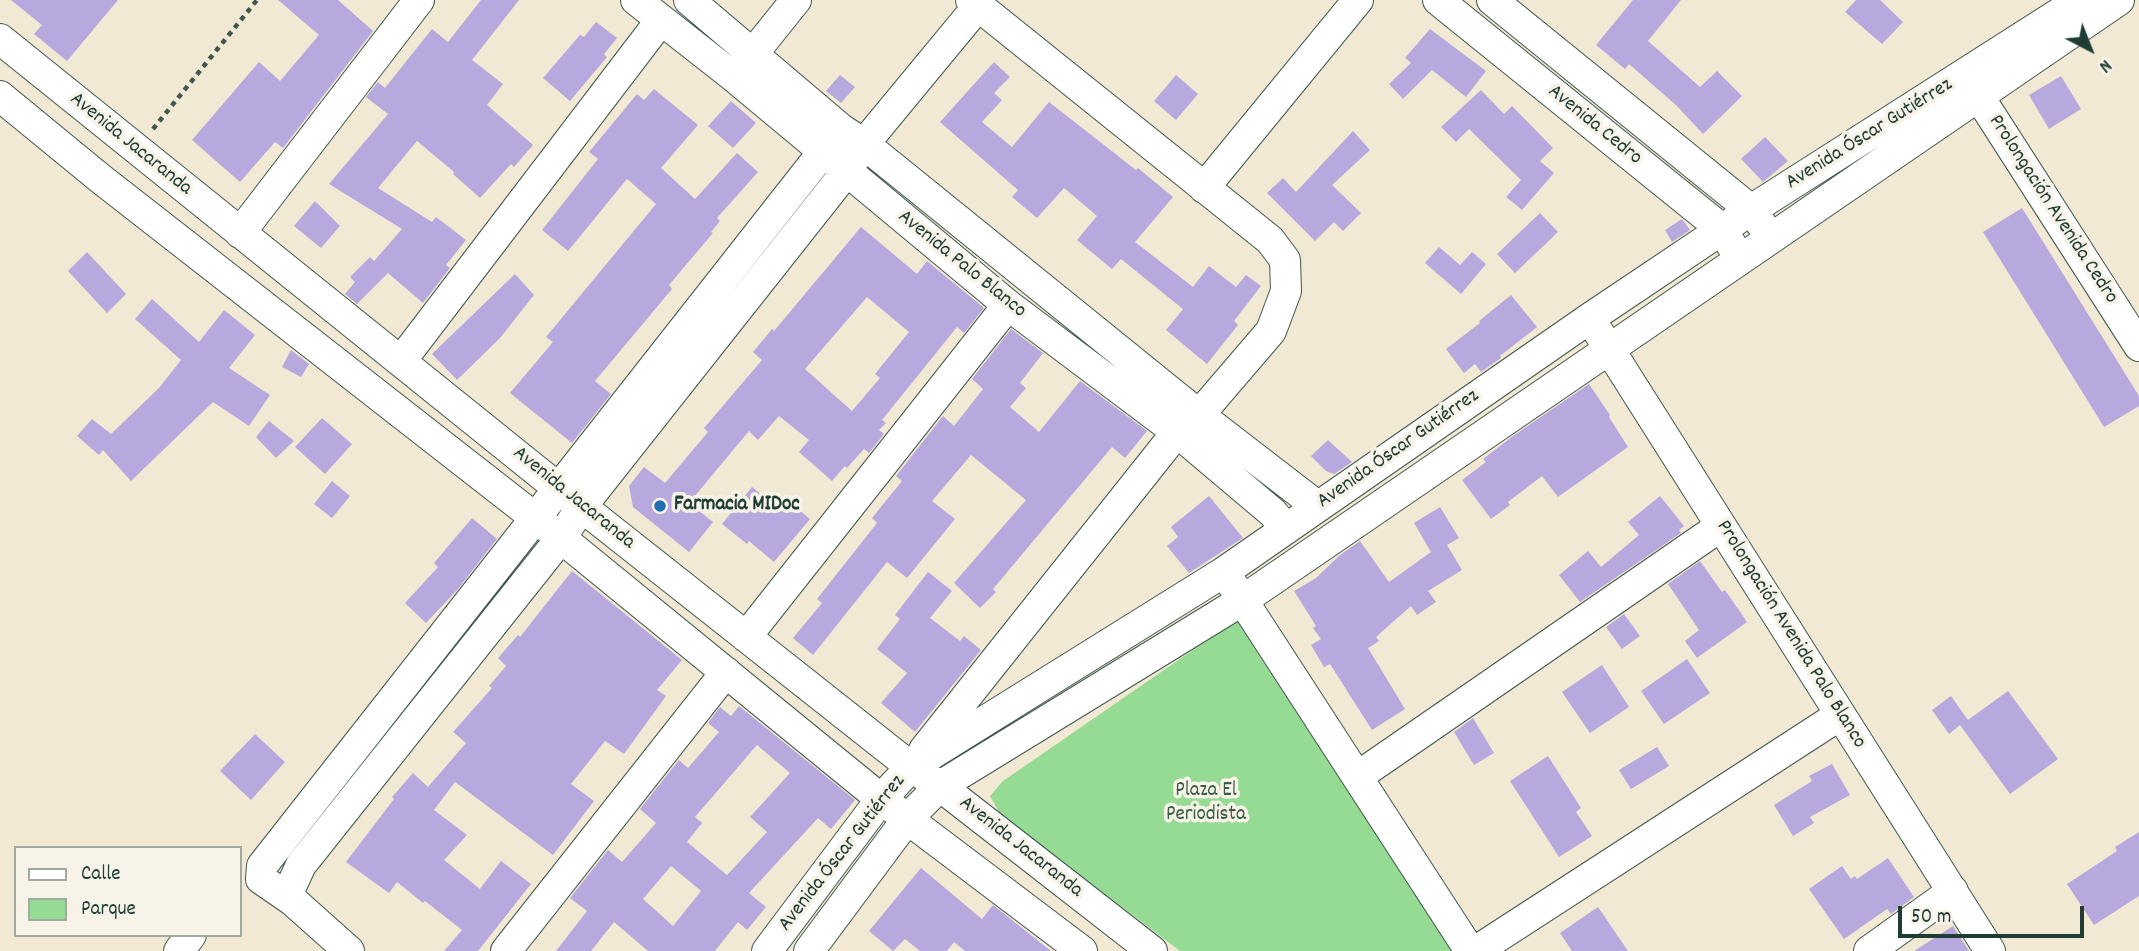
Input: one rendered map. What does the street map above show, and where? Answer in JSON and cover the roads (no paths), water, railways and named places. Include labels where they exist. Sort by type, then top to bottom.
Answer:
[{"type":"street","points":[[240,233],[418,0]]},
{"type":"street","name":"Avenida Palo Blanco","points":[[636,0],[661,20],[743,66],[842,142],[1188,423],[1286,529]]},
{"type":"street","name":"Avenida Palo Blanco","points":[[689,0],[743,66]]},
{"type":"street","points":[[743,66],[796,0]]},
{"type":"street","points":[[1204,188],[1358,0]]},
{"type":"street","name":"Avenida Cedro","points":[[1438,0],[1723,230],[1740,260]]},
{"type":"street","name":"Avenida Cedro","points":[[1492,0],[1751,210],[1772,239]]},
{"type":"street","name":"Avenida Óscar Gutiérrez","points":[[809,951],[908,818],[940,786],[1243,600],[1772,239],[2080,0]]},
{"type":"street","name":"Avenida Óscar Gutiérrez","points":[[767,951],[881,799],[911,767],[1224,572],[1590,318],[1751,210],[2119,0]]},
{"type":"street","points":[[349,951],[293,901],[254,878],[558,488],[842,142],[975,3],[1270,240],[1285,260],[1286,291],[1271,331],[1188,423],[911,767]]},
{"type":"street","points":[[401,361],[661,20]]},
{"type":"street","name":"Avenida Jacaranda","points":[[0,39],[746,637],[1152,951]]},
{"type":"street","name":"Prolongación Avenida Cedro","points":[[1972,85],[2139,346]]},
{"type":"street","name":"Avenida Jacaranda","points":[[0,96],[101,179],[561,538],[881,799],[1078,950]]},
{"type":"street","name":"Avenida Palo Blanco","points":[[842,142],[846,172],[1008,305],[1317,506]]},
{"type":"street","points":[[101,179],[129,145]]},
{"type":"street","points":[[293,901],[289,891],[302,865],[846,172]]},
{"type":"street","points":[[746,637],[1008,305]]},
{"type":"street","name":"Prolongación Avenida Palo Blanco","points":[[1590,318],[1990,951]]},
{"type":"street","points":[[1357,777],[1721,526]]},
{"type":"street","points":[[1224,572],[1470,951]]},
{"type":"street","points":[[506,951],[726,672]]},
{"type":"street","points":[[1476,951],[1840,715]]},
{"type":"street","points":[[1869,951],[1953,891]]},
{"type":"place","name":"Farmacia MIDoc","points":[[660,506]]},
{"type":"park label","name":"Plaza El Periodista","points":[[1206,804]]}]
